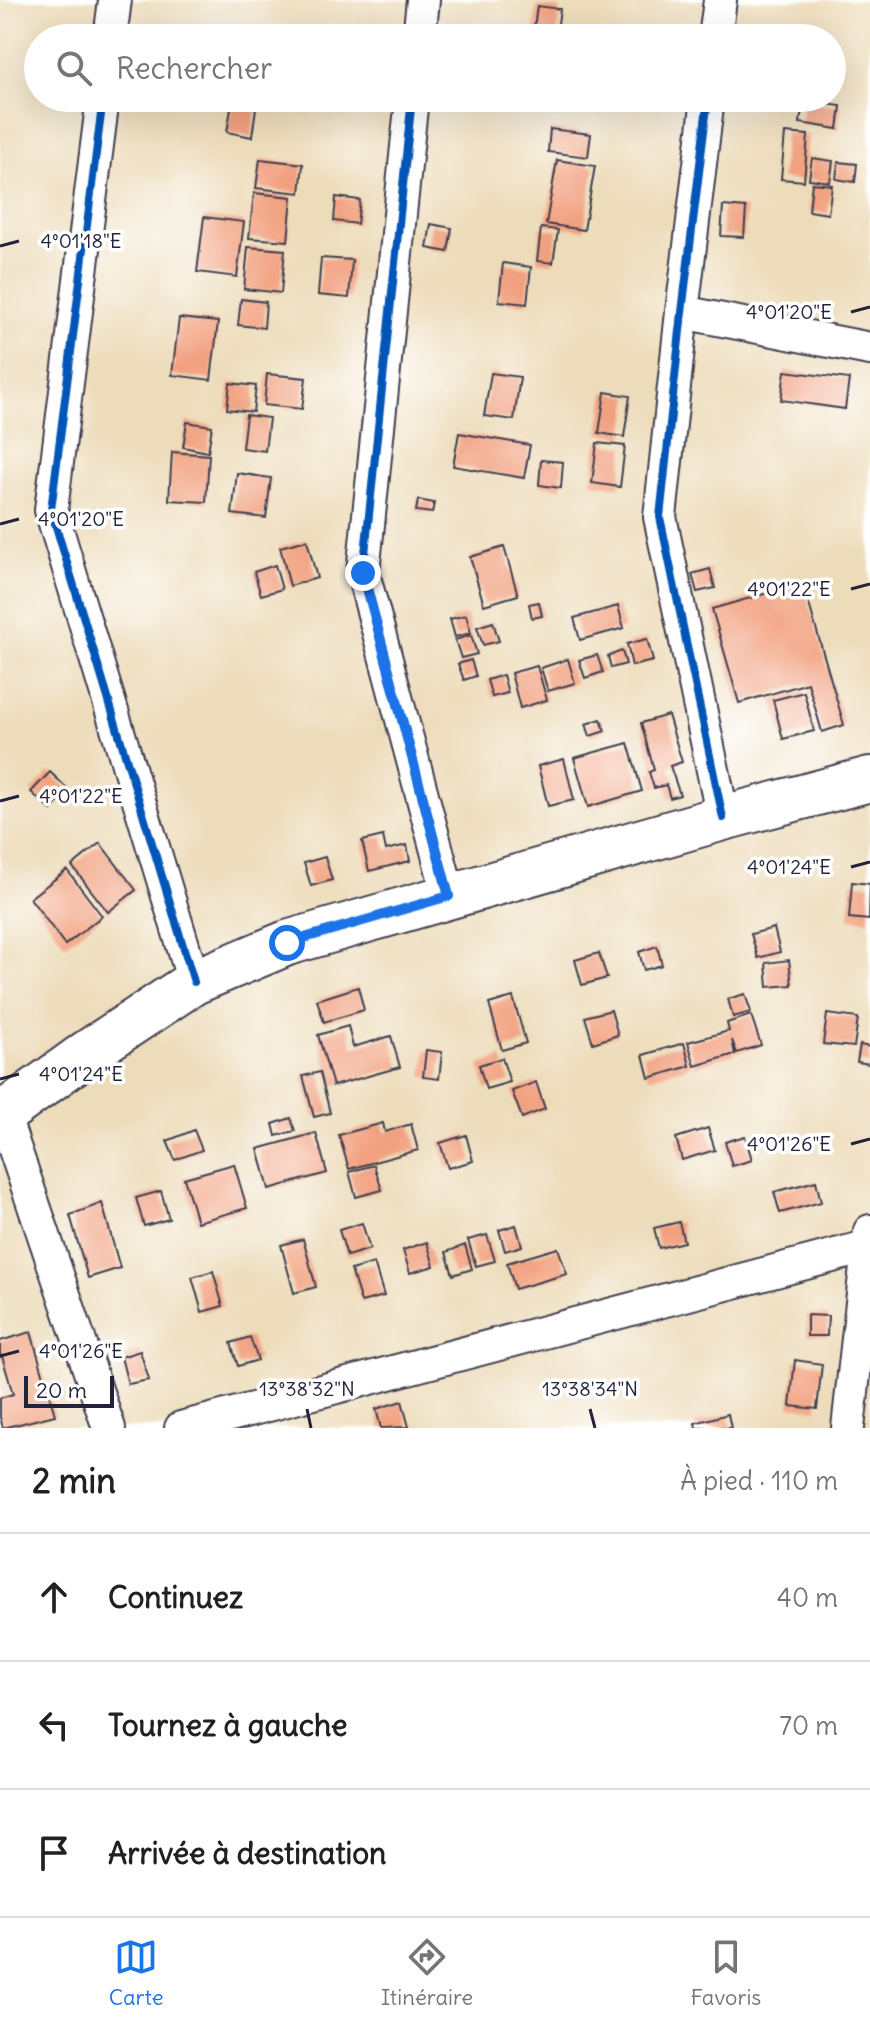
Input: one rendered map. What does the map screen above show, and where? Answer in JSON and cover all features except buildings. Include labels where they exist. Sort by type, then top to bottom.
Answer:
[{"type":"main road","points":[[1,1113],[194,982],[287,943],[870,779]]},
{"type":"street","points":[[112,24],[115,0]]},
{"type":"street","points":[[420,24],[423,0]]},
{"type":"street","points":[[717,24],[720,0]]},
{"type":"street","points":[[101,112],[51,510],[194,982]]},
{"type":"street","points":[[411,112],[363,573],[449,896]]},
{"type":"street","points":[[706,112],[660,517],[723,818]]},
{"type":"street","points":[[682,312],[870,349]]},
{"type":"street","points":[[1,1113],[109,1428]]},
{"type":"street","points":[[181,1428],[869,1241],[848,1428]]},
{"type":"cycle path","points":[[101,112],[51,510],[194,982]]},
{"type":"cycle path","points":[[411,112],[363,573],[449,896]]},
{"type":"cycle path","points":[[706,112],[660,517],[723,818]]},
{"type":"route","points":[[287,943],[449,896],[363,573]]}]
